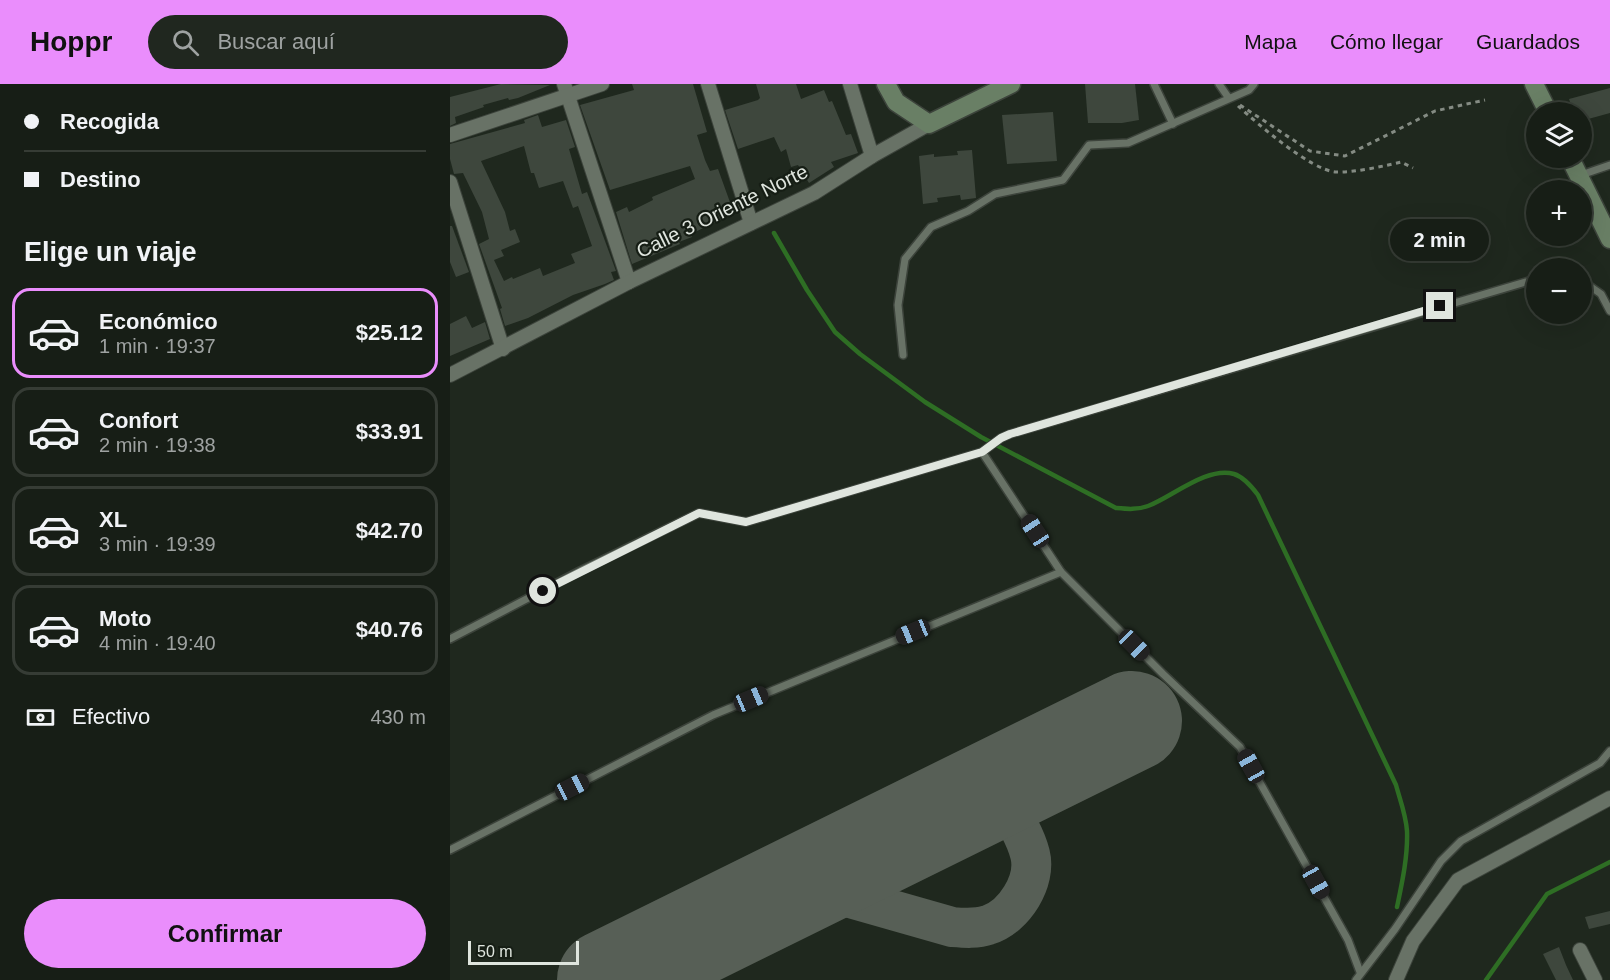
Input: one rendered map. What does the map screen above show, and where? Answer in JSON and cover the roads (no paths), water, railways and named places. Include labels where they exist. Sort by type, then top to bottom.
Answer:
[{"type":"street","points":[[450,135],[566,89],[602,84]]},
{"type":"street","points":[[708,84],[751,224]]},
{"type":"street","points":[[850,84],[872,156]]},
{"type":"street","points":[[886,84],[896,102],[929,124]]},
{"type":"street","name":"Calle 3 Oriente Norte","points":[[450,375],[629,282],[814,193],[872,156],[929,124],[1011,84]]},
{"type":"street","points":[[1534,84],[1543,102]]},
{"type":"street","points":[[566,89],[629,282]]},
{"type":"street","points":[[1575,168],[1610,239]]},
{"type":"street","points":[[450,182],[503,349]]},
{"type":"street","points":[[1396,980],[1413,941],[1458,880],[1610,798]]},
{"type":"street","points":[[1580,950],[1595,980]]},
{"type":"lane","points":[[1154,84],[1173,124]]},
{"type":"lane","points":[[1219,84],[1228,97]]},
{"type":"lane","points":[[903,355],[898,305],[905,259],[931,227],[968,211],[995,194],[1063,180],[1089,145],[1128,143],[1228,97],[1249,90],[1254,84]]},
{"type":"lane","points":[[1579,176],[1610,165]]},
{"type":"lane","points":[[450,639],[580,571],[699,513],[746,522],[984,450],[1001,438],[1526,282]]},
{"type":"lane","points":[[1592,288],[1601,294],[1610,311]]},
{"type":"lane","points":[[984,450],[1061,572],[1240,747],[1348,940],[1360,972]]},
{"type":"lane","points":[[450,850],[713,715],[1061,572]]},
{"type":"lane","points":[[1356,980],[1395,929],[1441,861],[1461,841],[1600,763],[1610,751]]},
{"type":"waterway","points":[[774,233],[807,290],[835,332],[860,354],[925,402],[981,437],[1116,508],[1136,509],[1148,506],[1213,474],[1234,474],[1250,486],[1258,495],[1396,785],[1407,831],[1406,860],[1397,907]]},
{"type":"waterway","points":[[1486,980],[1547,894],[1610,862]]}]
